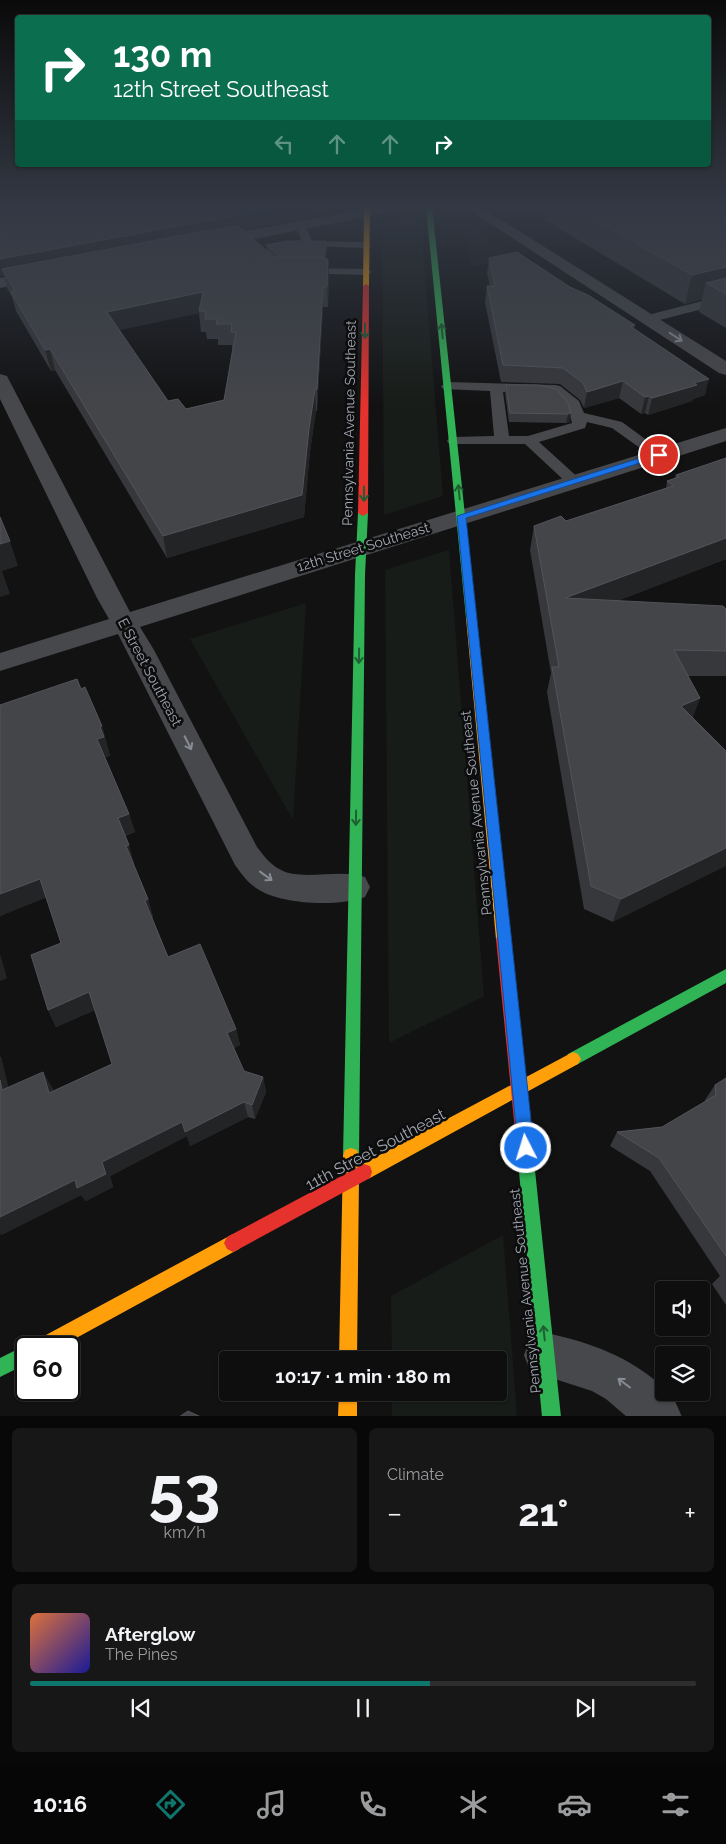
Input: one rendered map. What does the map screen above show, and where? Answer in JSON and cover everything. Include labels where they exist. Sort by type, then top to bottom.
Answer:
[{"type":"main road","name":"Pennsylvania Avenue Southeast","points":[[348,1351],[354,1068],[354,887],[364,524],[366,273]]},
{"type":"main road","name":"Pennsylvania Avenue Southeast","points":[[436,273],[552,1416]]},
{"type":"main road","name":"11th Street Southeast","points":[[61,1336],[726,976]]},
{"type":"main road","points":[[0,1368],[15,1360]]},
{"type":"main road","points":[[347,1416],[348,1401]]},
{"type":"street","points":[[0,283],[52,273]]},
{"type":"street","points":[[576,273],[726,369]]},
{"type":"street","name":"E Street Southeast","points":[[0,380],[109,598],[141,650],[246,856],[270,880],[284,885],[354,887]]},
{"type":"street","name":"12th Street Southeast","points":[[0,662],[726,434]]},
{"type":"street","points":[[546,1355],[599,1369],[620,1380],[659,1416]]},
{"type":"lane","points":[[648,319],[726,299]]},
{"type":"lane","points":[[448,386],[555,389],[574,404],[580,425],[534,439],[454,441]]},
{"type":"lane","points":[[496,387],[502,441]]},
{"type":"lane","points":[[531,388],[534,403]]},
{"type":"lane","points":[[578,416],[617,425],[659,455]]},
{"type":"lane","points":[[534,439],[537,422]]},
{"type":"lane","points":[[534,439],[574,481]]},
{"type":"shaded area","points":[[382,273],[425,273],[443,496],[384,515]]},
{"type":"shaded area","points":[[449,550],[484,996],[389,1043],[385,570]]},
{"type":"shaded area","points":[[306,603],[293,820],[190,639]]},
{"type":"shaded area","points":[[503,1235],[517,1416],[392,1416],[392,1401],[507,1401],[507,1351],[392,1351],[391,1296]]},
{"type":"building","points":[[4,273],[327,273],[327,287],[323,287],[317,389],[315,389],[309,429],[302,495],[163,536],[50,349],[45,350],[11,292],[15,291]],"holes":[[[203,292],[199,311],[206,311],[205,319],[217,319],[216,324],[232,324],[231,332],[236,332],[224,400],[186,409],[178,399],[168,401],[107,312]]]},
{"type":"building","points":[[492,273],[549,273],[635,325],[630,326],[709,379],[694,383],[697,385],[652,398],[649,396],[645,397],[623,381],[587,392],[583,383],[563,368],[503,365],[487,286],[495,286]]},
{"type":"building","points":[[726,278],[726,294],[706,283]]},
{"type":"building","points":[[506,385],[538,385],[556,389],[568,403],[571,413],[510,413]]},
{"type":"building","points":[[726,458],[726,538],[565,598],[723,606],[726,609],[726,651],[674,650],[700,698],[681,706],[726,751],[726,848],[621,899],[591,886],[552,667],[559,667],[534,526],[561,516],[566,521],[673,486],[667,481],[679,477],[676,475]]},
{"type":"building","points":[[0,517],[10,541],[0,544]]},
{"type":"building","points":[[77,679],[81,689],[85,687],[102,726],[100,727],[104,737],[97,739],[129,814],[118,818],[129,845],[126,846],[148,899],[145,901],[168,957],[200,944],[236,1029],[227,1033],[244,1071],[263,1077],[252,1105],[244,1102],[185,1132],[182,1122],[102,1162],[106,1174],[77,1188],[75,1180],[0,1217],[0,1080],[2,1090],[43,1072],[49,1093],[112,1064],[89,992],[48,1010],[31,955],[61,943],[40,879],[0,894],[0,705]]},
{"type":"building","points":[[726,1078],[726,1256],[659,1158],[617,1132],[662,1127],[716,1095],[715,1085]]},
{"type":"building","points":[[188,1411],[199,1416],[180,1416]]},
{"type":"traffic: fast","points":[[436,273],[471,618]]},
{"type":"traffic: fast","points":[[351,1156],[360,575],[363,513]]},
{"type":"traffic: fast","points":[[573,1059],[726,976]]},
{"type":"traffic: fast","points":[[526,1161],[552,1416]]},
{"type":"traffic: fast","points":[[0,1368],[15,1360]]},
{"type":"traffic: slow","points":[[366,273],[366,286]]},
{"type":"traffic: slow","points":[[471,618],[503,939]]},
{"type":"traffic: slow","points":[[364,1172],[573,1059]]},
{"type":"traffic: slow","points":[[348,1351],[351,1156]]},
{"type":"traffic: slow","points":[[61,1336],[233,1243]]},
{"type":"traffic: slow","points":[[347,1416],[348,1401]]},
{"type":"traffic: jam","points":[[363,513],[366,286]]},
{"type":"traffic: jam","points":[[503,939],[526,1161]]},
{"type":"traffic: jam","points":[[233,1243],[364,1172]]},
{"type":"route","points":[[526,1148],[461,516],[659,455]]}]
